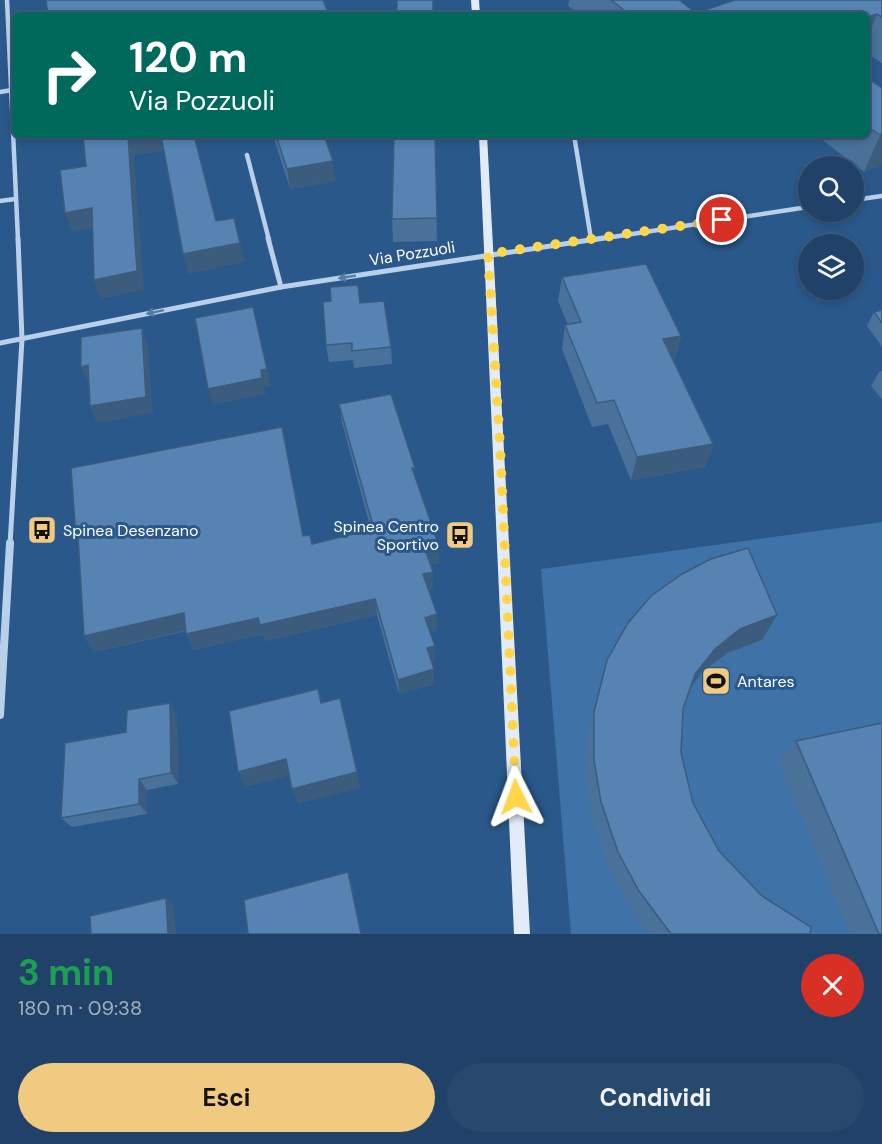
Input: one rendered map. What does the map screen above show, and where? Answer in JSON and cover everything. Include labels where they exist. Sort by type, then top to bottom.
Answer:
[{"type":"street","points":[[0,92],[12,90],[7,0]]},
{"type":"street","points":[[0,715],[22,339],[13,138]]},
{"type":"street","points":[[483,138],[500,446],[522,934]]},
{"type":"street","points":[[574,138],[591,239]]},
{"type":"street","points":[[247,155],[281,286]]},
{"type":"street","points":[[864,199],[882,196]]},
{"type":"street","points":[[0,201],[15,199]]},
{"type":"street","name":"Via Pozzuoli","points":[[0,343],[281,286],[798,208]]},
{"type":"shaded area","name":"Antares","points":[[882,522],[882,934],[571,934],[541,569]]},
{"type":"building","points":[[46,0],[323,0],[328,12],[48,12]]},
{"type":"building","points":[[397,0],[433,0],[433,12],[397,12]]},
{"type":"building","points":[[611,0],[679,0],[695,12],[626,12]]},
{"type":"building","points":[[735,0],[882,0],[882,17],[877,14],[870,16],[870,12],[699,12]]},
{"type":"building","points":[[870,80],[882,88],[882,134],[870,128]]},
{"type":"building","points":[[83,138],[128,138],[137,271],[94,280],[92,208],[65,213],[60,170],[86,166]]},
{"type":"building","points":[[162,138],[195,138],[216,221],[234,218],[240,243],[183,254]]},
{"type":"building","points":[[277,138],[325,138],[333,161],[287,169]]},
{"type":"building","points":[[394,138],[435,138],[437,218],[392,219]]},
{"type":"building","points":[[646,264],[681,336],[663,339],[713,444],[637,457],[614,400],[597,403],[565,325],[581,322],[562,277]]},
{"type":"building","points":[[358,285],[360,303],[384,301],[391,347],[352,351],[352,343],[326,345],[323,302],[331,301],[330,287]]},
{"type":"building","points":[[253,307],[267,369],[261,370],[262,378],[208,389],[195,318]]},
{"type":"building","points":[[882,310],[882,323],[874,312]]},
{"type":"building","points":[[142,328],[146,397],[90,406],[88,365],[81,367],[81,337]]},
{"type":"building","points":[[391,394],[415,468],[412,468],[439,546],[425,549],[433,572],[423,574],[437,614],[425,618],[435,646],[427,648],[434,669],[398,680],[375,599],[260,625],[258,618],[186,634],[184,613],[84,636],[71,468],[282,427],[303,536],[310,535],[312,544],[374,529],[339,404]]},
{"type":"building","points":[[748,548],[777,615],[740,629],[715,649],[695,674],[683,709],[681,753],[693,803],[719,851],[762,896],[811,927],[810,934],[671,934],[639,891],[618,852],[601,802],[594,760],[594,712],[607,660],[628,623],[651,596],[682,574],[711,559]]},
{"type":"building","points":[[318,689],[321,703],[340,698],[357,772],[292,789],[286,759],[238,772],[229,711]]},
{"type":"building","points":[[170,703],[171,773],[139,779],[139,804],[61,818],[65,743],[126,732],[127,710]]},
{"type":"building","points":[[882,723],[882,934],[879,934],[796,741]]},
{"type":"building","points":[[348,872],[361,934],[248,934],[244,900]]},
{"type":"building","points":[[166,898],[168,934],[91,934],[90,916]]},
{"type":"place","name":"Spinea Desenzano","points":[[42,530]]},
{"type":"place","name":"Spinea Centro Sportivo","points":[[460,535]]},
{"type":"place","name":"Antares","points":[[716,681]]},
{"type":"route","points":[[516,797],[500,446],[488,254],[722,220]]}]
